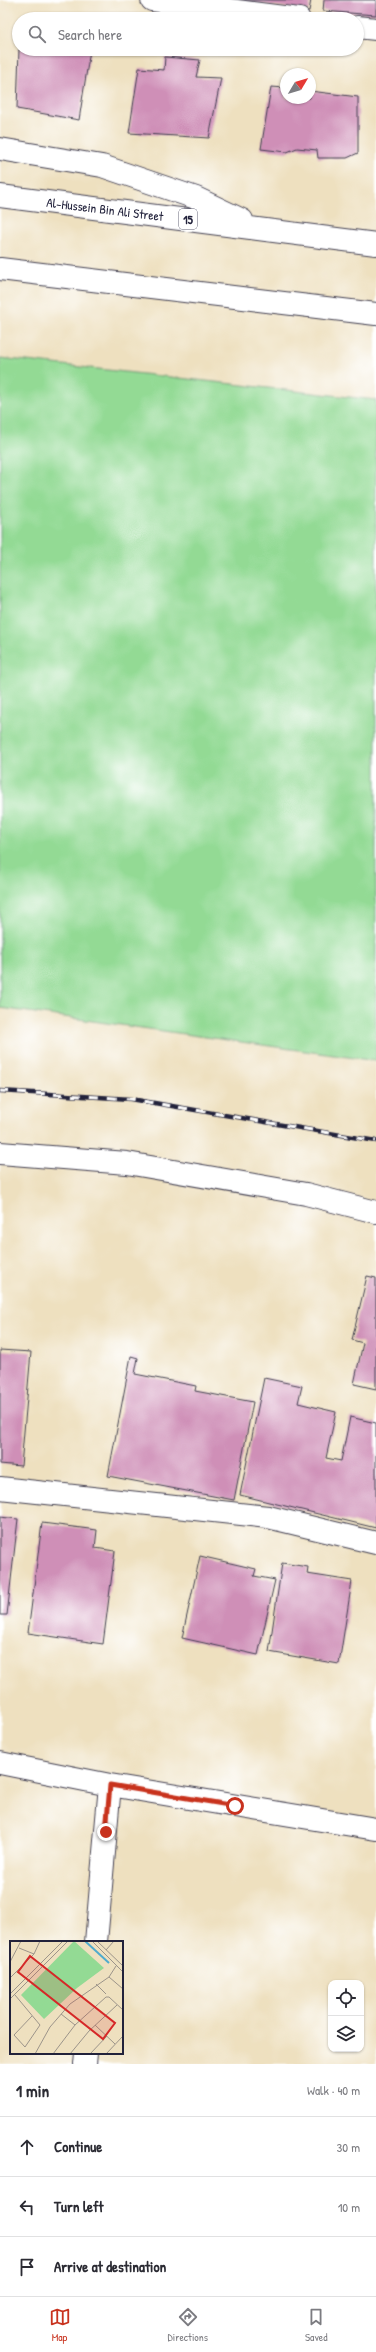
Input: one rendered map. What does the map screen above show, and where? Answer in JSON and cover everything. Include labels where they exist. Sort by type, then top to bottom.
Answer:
[{"type":"main road","points":[[152,0],[245,12]]},
{"type":"main road","points":[[364,28],[376,29]]},
{"type":"main road","points":[[0,149],[109,168],[196,198],[265,231]]},
{"type":"main road","name":"Al-Hussein Bin Ali Street","points":[[0,196],[376,244]]},
{"type":"main road","points":[[0,269],[376,314]]},
{"type":"main road","points":[[0,1153],[128,1163],[306,1194],[376,1212]]},
{"type":"main road","points":[[0,1488],[268,1517],[376,1543]]},
{"type":"main road","points":[[0,1763],[110,1785],[376,1829]]},
{"type":"main road","points":[[96,1941],[110,1785]]},
{"type":"main road","points":[[85,2064],[86,2054]]},
{"type":"green space","points":[[0,358],[376,400],[376,1061],[0,1008]]},
{"type":"building","points":[[233,0],[311,0],[309,11]]},
{"type":"building","points":[[324,0],[376,0],[376,15],[364,14],[364,12],[323,11]]},
{"type":"building","points":[[19,56],[89,56],[79,120],[17,109]]},
{"type":"building","points":[[165,57],[200,60],[196,77],[221,78],[209,138],[129,133],[139,68],[164,70]]},
{"type":"building","points":[[271,87],[280,88],[280,104],[316,104],[316,92],[358,97],[358,153],[347,158],[318,158],[317,150],[297,148],[287,152],[261,149]]},
{"type":"building","points":[[367,1276],[376,1278],[376,1389],[354,1384],[363,1343],[352,1340]]},
{"type":"building","points":[[0,1350],[31,1352],[21,1466],[0,1464]]},
{"type":"building","points":[[131,1356],[138,1358],[135,1374],[196,1386],[195,1391],[253,1402],[234,1500],[108,1476]]},
{"type":"building","points":[[264,1378],[302,1386],[298,1403],[336,1412],[326,1458],[341,1461],[350,1417],[376,1423],[376,1528],[240,1495]]},
{"type":"building","points":[[0,1517],[18,1519],[7,1615],[0,1615]]},
{"type":"building","points":[[42,1523],[97,1530],[95,1548],[115,1551],[103,1644],[28,1633]]},
{"type":"building","points":[[200,1556],[256,1569],[254,1576],[275,1580],[258,1655],[182,1638]]},
{"type":"building","points":[[282,1563],[308,1567],[307,1574],[352,1581],[339,1664],[269,1652]]},
{"type":"railway","points":[[0,1091],[131,1099],[376,1141]]},
{"type":"route","points":[[106,1832],[110,1785],[235,1806]]}]
